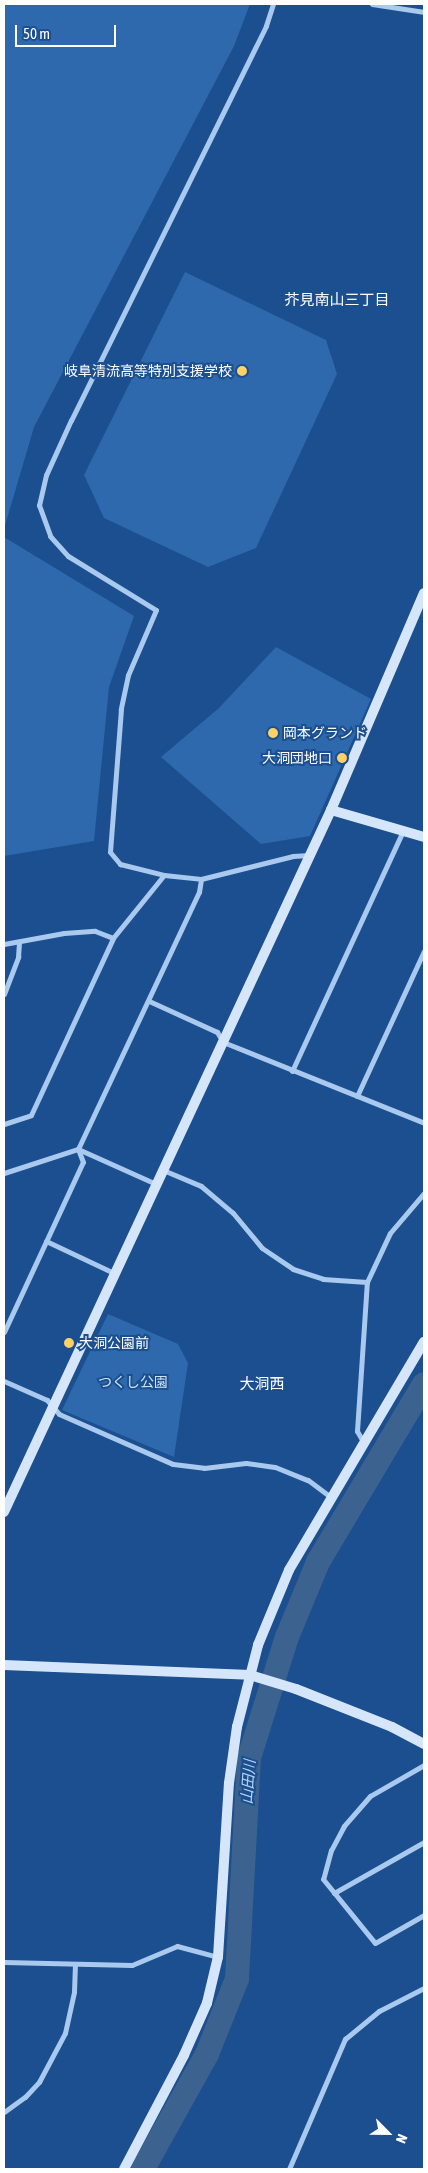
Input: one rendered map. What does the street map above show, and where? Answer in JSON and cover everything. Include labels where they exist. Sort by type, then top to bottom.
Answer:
[{"type":"street","points":[[273,4],[266,26],[71,420],[46,475],[39,505],[50,536],[68,556],[156,610],[128,675],[121,709],[110,852],[120,864],[164,875],[201,879],[293,856],[308,855]]},
{"type":"street","points":[[372,4],[424,12]]},
{"type":"street","points":[[4,1512],[308,855],[331,810],[424,593]]},
{"type":"street","points":[[331,810],[424,837]]},
{"type":"street","points":[[292,1071],[403,831]]},
{"type":"street","points":[[4,1124],[31,1115],[113,938],[164,875]]},
{"type":"street","points":[[4,1332],[83,1162],[78,1149],[199,892],[201,879]]},
{"type":"street","points":[[4,944],[64,933],[94,931],[113,938]]},
{"type":"street","points":[[4,994],[18,957],[18,942]]},
{"type":"street","points":[[357,1096],[424,951]]},
{"type":"street","points":[[148,1002],[217,1032],[223,1042],[292,1071],[422,1122],[424,1114]]},
{"type":"street","points":[[4,1173],[78,1149],[156,1184]]},
{"type":"street","points":[[162,1170],[201,1186],[233,1213],[262,1248],[293,1269],[323,1279],[367,1282]]},
{"type":"street","points":[[365,1444],[357,1431],[367,1282],[390,1233],[424,1193]]},
{"type":"street","points":[[46,1241],[114,1273]]},
{"type":"street","points":[[124,2169],[192,2038],[207,2003],[218,1957],[229,1783],[250,1675],[258,1645],[289,1570],[424,1342]]},
{"type":"street","points":[[4,1381],[47,1400],[59,1414],[173,1464],[204,1468],[246,1463],[274,1467],[308,1480],[332,1498]]},
{"type":"street","points":[[4,1665],[250,1675],[296,1689],[392,1726],[424,1744]]},
{"type":"street","points":[[424,1765],[370,1796],[344,1826],[331,1850],[322,1878],[376,1943],[424,1915]]},
{"type":"street","points":[[334,1893],[424,1842]]},
{"type":"street","points":[[4,1962],[132,1965],[177,1946],[218,1957]]},
{"type":"street","points":[[4,2112],[25,2097],[39,2082],[64,2033],[74,1992],[75,1965]]},
{"type":"street","points":[[289,2169],[345,2039],[379,2010],[424,1988]]},
{"type":"green space","points":[[4,4],[250,4],[234,46],[34,427],[4,529]]},
{"type":"green space","points":[[185,272],[326,340],[337,374],[256,548],[208,567],[104,518],[84,475]]},
{"type":"green space","points":[[4,537],[134,616],[109,687],[94,841],[4,856]]},
{"type":"green space","name":"岡本グランド","points":[[276,647],[371,699],[310,836],[261,844],[161,757],[219,708]]},
{"type":"green space","name":"つくし公園","points":[[108,1314],[178,1344],[188,1363],[174,1457],[62,1410]]},
{"type":"waterway","name":"山田川","points":[[143,2169],[207,2054],[237,1979],[249,1758],[287,1637],[318,1562],[424,1384]]},
{"type":"place","name":"岐阜清流高等特別支援学校","points":[[242,371]]},
{"type":"place","name":"岡本グランド","points":[[273,733]]},
{"type":"place","name":"大洞団地口","points":[[342,758]]},
{"type":"place","name":"大洞公園前","points":[[69,1343]]},
{"type":"district","name":"芥見南山三丁目","points":[[337,300]]},
{"type":"district","name":"大洞西","points":[[262,1384]]}]
